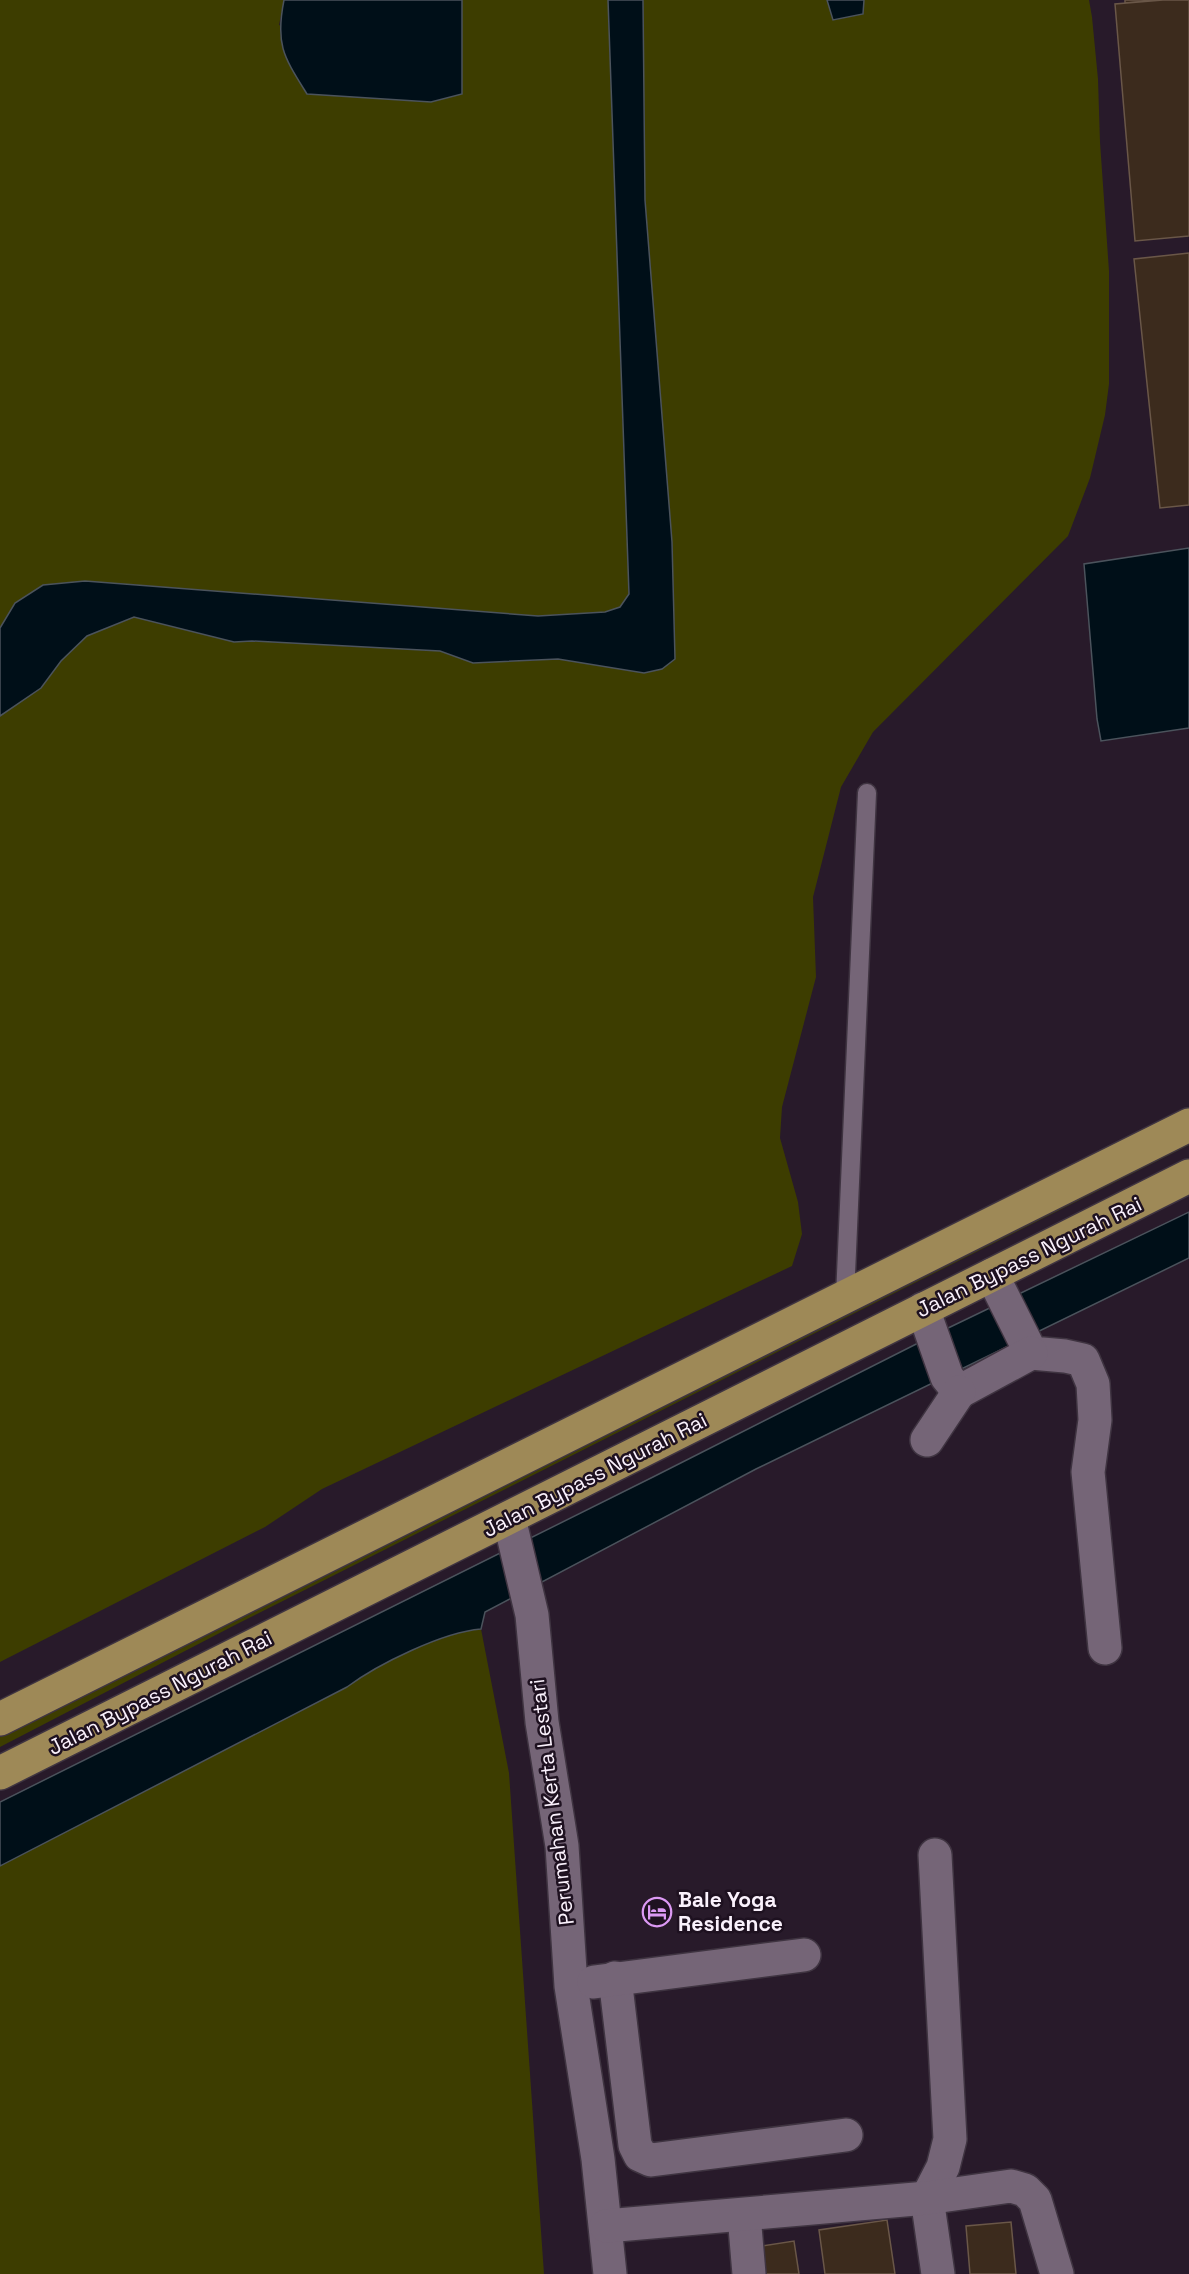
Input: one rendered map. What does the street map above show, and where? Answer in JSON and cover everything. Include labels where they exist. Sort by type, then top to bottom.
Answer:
[{"type":"highway","points":[[0,1719],[1189,1125]]},
{"type":"highway","name":"Jalan Bypass Ngurah Rai","points":[[0,1773],[512,1532],[926,1317],[998,1286],[1189,1176]]},
{"type":"street","points":[[998,1286],[1028,1347]]},
{"type":"street","points":[[926,1317],[953,1384]]},
{"type":"street","points":[[927,1440],[953,1384],[1028,1347],[1083,1360],[1093,1384],[1095,1420],[1088,1472],[1105,1648]]},
{"type":"street","name":"Perumahan Kerta Lestari","points":[[512,1532],[532,1615],[542,1722],[562,1846],[571,1986],[598,2159],[610,2274]]},
{"type":"street","points":[[935,1855],[950,2139],[942,2167],[927,2198],[938,2274]]},
{"type":"street","points":[[571,1986],[615,1978],[804,1955]]},
{"type":"street","points":[[615,1978],[635,2145],[640,2155],[651,2160],[846,2135]]},
{"type":"street","points":[[606,2226],[927,2198],[1011,2186],[1025,2190],[1035,2200],[1057,2274]]},
{"type":"street","points":[[744,2215],[749,2274]]},
{"type":"lane","points":[[845,1297],[867,793]]},
{"type":"shaded area","points":[[0,0],[284,0],[279,25],[462,94],[462,0],[608,0],[629,594],[620,607],[605,612],[538,616],[15,603],[0,628]]},
{"type":"shaded area","points":[[284,0],[462,0],[462,94],[431,102],[307,94],[283,50],[281,15]]},
{"type":"shaded area","points":[[608,0],[643,0],[645,200],[672,542],[675,659],[662,669],[644,673],[558,659],[473,663],[440,651],[234,642],[134,617],[87,636],[61,661],[41,688],[0,716],[0,628],[15,603],[43,585],[85,581],[538,616],[605,612],[620,607],[629,594]]},
{"type":"shaded area","points":[[643,0],[827,0],[833,20],[863,14],[864,0],[1089,0],[1092,17],[1098,79],[1109,271],[1109,384],[1105,415],[1090,478],[1068,536],[873,732],[841,787],[813,897],[816,977],[782,1107],[780,1138],[798,1202],[802,1234],[792,1266],[322,1489],[265,1527],[0,1662],[0,716],[41,688],[61,661],[87,636],[134,617],[234,642],[440,651],[473,663],[558,659],[644,673]]},
{"type":"shaded area","points":[[827,0],[864,0],[863,14],[833,20]]},
{"type":"shaded area","points":[[1189,548],[1189,728],[1101,741],[1097,719],[1084,564]]},
{"type":"shaded area","points":[[1189,1134],[1189,1145],[237,1624],[0,1747],[0,1736],[77,1696]]},
{"type":"shaded area","points":[[1189,1212],[1189,1258],[756,1469],[485,1612],[481,1629],[448,1636],[411,1650],[347,1687],[0,1866],[0,1802],[944,1330]]},
{"type":"shaded area","points":[[481,1629],[509,1773],[544,2274],[0,2274],[0,1866],[347,1687],[393,1659],[448,1636]]},
{"type":"building","points":[[1125,0],[1163,0],[1125,3]]},
{"type":"building","points":[[1189,0],[1189,236],[1135,241],[1115,4]]},
{"type":"building","points":[[1189,253],[1189,505],[1160,508],[1134,259]]},
{"type":"building","points":[[887,2220],[895,2274],[825,2274],[819,2230]]},
{"type":"building","points":[[1011,2222],[1016,2274],[970,2274],[966,2226]]},
{"type":"building","points":[[794,2241],[799,2274],[760,2274],[756,2247]]},
{"type":"place","name":"Bale Yoga Residence","points":[[657,1912]]}]
